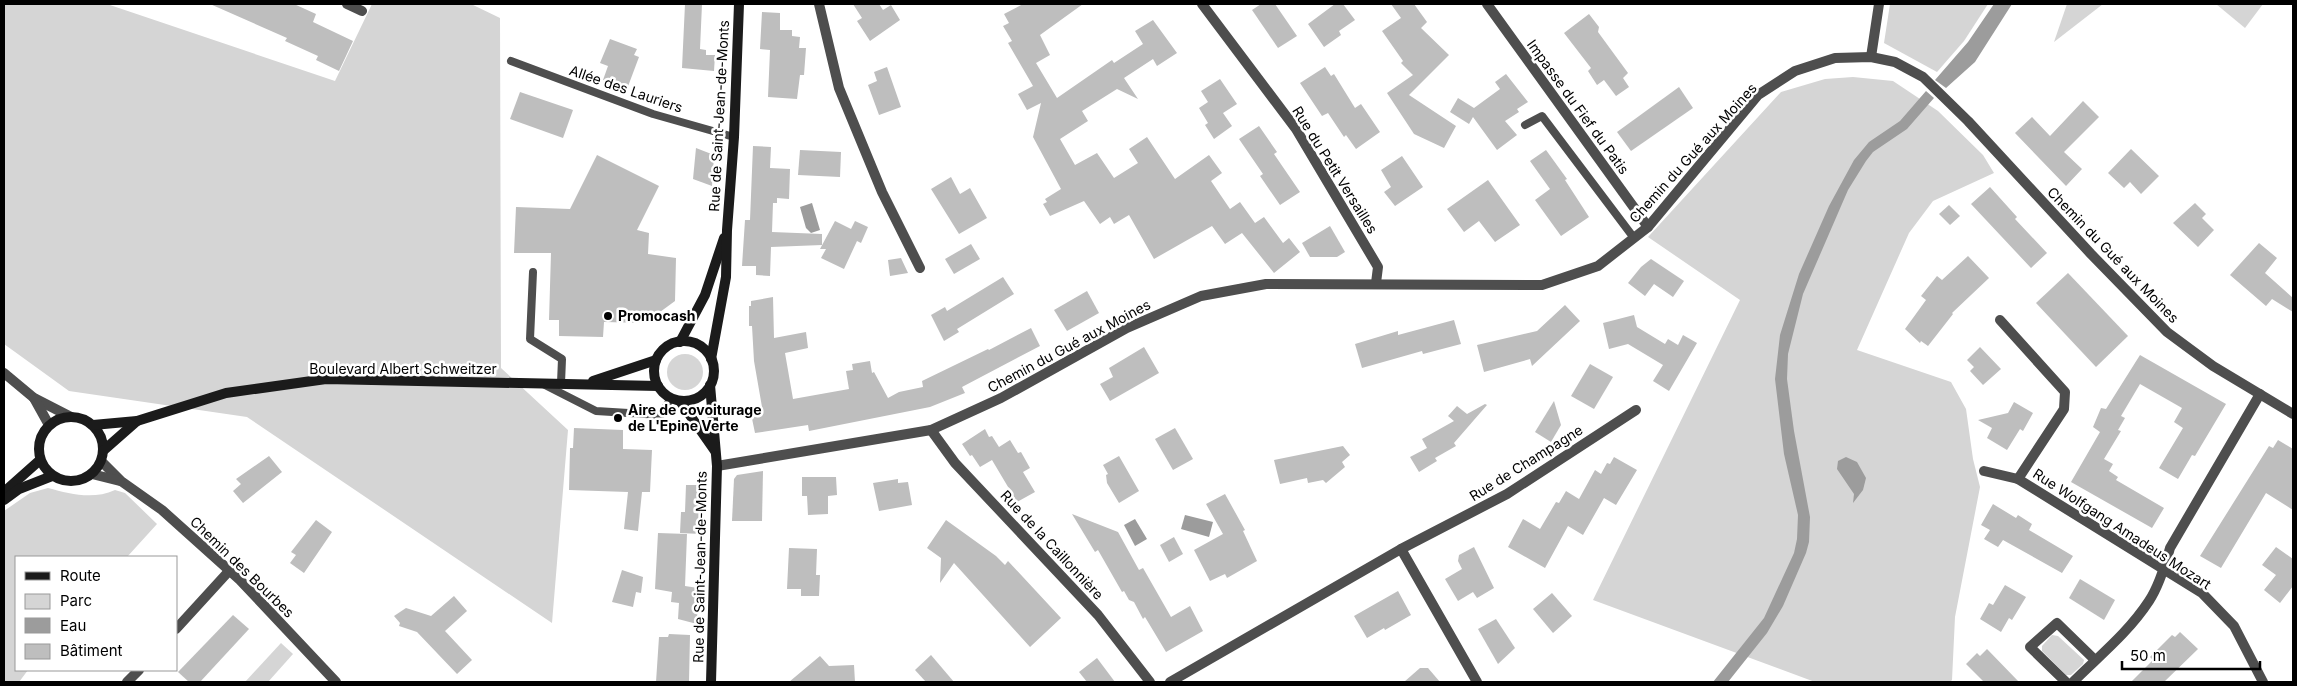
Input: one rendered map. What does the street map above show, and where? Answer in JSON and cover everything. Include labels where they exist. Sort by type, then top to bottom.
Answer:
[{"type":"main road","name":"Rue de Saint-Jean-de-Monts","points":[[711,359],[726,277],[726,230],[734,137],[739,4]]},
{"type":"main road","name":"Rue de Saint-Jean-de-Monts","points":[[680,342],[705,295],[726,230]]},
{"type":"main road","points":[[680,342],[698,345],[711,359],[713,377],[710,385],[697,398],[676,400],[658,386],[655,378],[656,360],[666,348],[680,342]]},
{"type":"main road","name":"Boulevard Albert Schweitzer","points":[[584,384],[656,360]]},
{"type":"main road","name":"Boulevard Albert Schweitzer","points":[[93,425],[137,421],[226,394],[326,379],[658,386]]},
{"type":"main road","name":"Rue de Saint-Jean-de-Monts","points":[[710,385],[717,466],[711,682]]},
{"type":"main road","name":"Rue de Saint-Jean-de-Monts","points":[[676,400],[715,452]]},
{"type":"main road","points":[[71,417],[83,419],[93,425],[101,436],[104,450],[102,461],[92,474],[80,481],[65,482],[52,476],[40,460],[38,448],[42,435],[49,425],[60,419],[71,417]]},
{"type":"main road","name":"Boulevard Albert Schweitzer","points":[[104,450],[137,421]]},
{"type":"main road","points":[[4,492],[40,460]]},
{"type":"main road","points":[[4,500],[20,489],[52,476]]},
{"type":"street","points":[[347,4],[362,11]]},
{"type":"street","points":[[819,4],[840,88],[882,192],[920,268]]},
{"type":"street","name":"Rue du Petit Versailles","points":[[1202,4],[1296,129],[1378,267],[1376,283]]},
{"type":"street","name":"Impasse du Fief du Patis","points":[[1486,4],[1648,227]]},
{"type":"street","points":[[1871,57],[1879,4]]},
{"type":"street","name":"Chemin du Gué aux Moines","points":[[717,466],[931,430],[1001,398],[1127,328],[1202,296],[1266,284],[1542,285],[1598,266],[1648,227],[1758,95],[1795,71],[1835,58],[1871,57],[1895,62],[1923,77],[1979,132],[2153,319],[2190,350],[2293,414]]},
{"type":"street","points":[[2000,320],[2065,392],[2064,408],[2018,479]]},
{"type":"street","points":[[4,373],[34,398],[71,417]]},
{"type":"street","points":[[2073,682],[2113,645],[2149,601],[2164,569],[2170,548],[2260,394]]},
{"type":"street","points":[[34,398],[49,425]]},
{"type":"street","name":"Rue de Champagne","points":[[1170,682],[1401,549],[1507,494],[1636,410]]},
{"type":"street","name":"Rue de la Caillonnière","points":[[931,430],[955,463],[1098,615],[1150,682]]},
{"type":"street","name":"Chemin des Bourbes","points":[[102,461],[121,481],[162,510],[229,571],[280,621],[336,682]]},
{"type":"street","name":"Rue Wolfgang Amadeus Mozart","points":[[1984,471],[2018,479],[2202,593],[2234,626],[2263,682]]},
{"type":"street","name":"Chemin des Bourbes","points":[[92,474],[121,481]]},
{"type":"street","points":[[1401,549],[1477,682]]},
{"type":"street","points":[[178,627],[229,571]]},
{"type":"street","points":[[2066,682],[2030,647],[2057,623],[2095,660]]},
{"type":"street","points":[[127,682],[137,671]]},
{"type":"lane","name":"Allée des Lauriers","points":[[511,61],[653,114],[734,137]]},
{"type":"lane","points":[[1525,125],[1542,116],[1634,238]]},
{"type":"lane","points":[[533,272],[530,339],[562,359],[561,383]]},
{"type":"lane","points":[[541,383],[596,410],[661,416],[676,400]]},
{"type":"green space","points":[[4,4],[107,4],[335,81],[372,4],[471,4],[500,18],[501,368],[568,430],[552,623],[247,417],[69,391],[4,344]]},
{"type":"green space","points":[[1890,4],[1988,4],[1964,41],[1937,72],[1884,43]]},
{"type":"green space","points":[[2067,4],[2103,4],[2054,42]]},
{"type":"green space","points":[[2216,4],[2263,4],[2245,28]]},
{"type":"green space","points":[[1853,77],[1893,81],[1938,111],[1983,155],[1994,173],[1933,201],[1909,233],[1857,350],[1951,382],[1966,409],[1973,459],[1980,487],[1955,617],[1952,680],[1950,682],[1815,682],[1593,600],[1740,300],[1648,237],[1781,92],[1825,79]]},
{"type":"green space","points":[[685,354],[697,360],[703,372],[697,384],[685,390],[673,384],[667,372],[673,360]]},
{"type":"green space","points":[[48,488],[82,495],[98,495],[115,490],[125,493],[157,524],[128,556],[15,556],[15,671],[27,671],[19,682],[4,682],[4,511],[30,493]]},
{"type":"green space","points":[[2052,635],[2058,636],[2084,660],[2083,664],[2071,675],[2066,675],[2042,651],[2042,646]]},
{"type":"green space","points":[[281,643],[293,654],[268,682],[245,682]]},
{"type":"water","points":[[1994,4],[2012,4],[1975,62],[1946,88],[1935,80],[1968,42]]},
{"type":"water","points":[[1926,91],[1934,98],[1907,129],[1873,152],[1848,190],[1803,294],[1788,354],[1787,379],[1794,431],[1810,517],[1809,542],[1783,606],[1767,633],[1728,682],[1713,682],[1764,618],[1794,553],[1797,539],[1798,515],[1784,454],[1775,379],[1780,335],[1799,274],[1829,206],[1854,160],[1869,142],[1900,121]]},
{"type":"water","points":[[812,203],[820,230],[811,233],[806,228],[800,207]]},
{"type":"water","points":[[1846,457],[1857,462],[1866,478],[1863,490],[1853,503],[1854,494],[1837,469],[1838,461]]},
{"type":"water","points":[[1185,515],[1213,522],[1209,537],[1181,529]]},
{"type":"water","points":[[1135,519],[1147,539],[1135,546],[1124,525]]},
{"type":"building","points":[[210,4],[294,4],[316,14],[313,22],[353,41],[339,71],[316,60],[318,56],[285,41],[287,38]]},
{"type":"building","points":[[685,4],[702,4],[700,49],[706,50],[706,55],[715,55],[714,71],[682,68]]},
{"type":"building","points":[[853,4],[879,4],[883,10],[891,5],[900,20],[870,41],[857,21],[862,18]]},
{"type":"building","points":[[1023,4],[1083,4],[1040,35],[1050,55],[1036,63],[1057,98],[1112,60],[1114,63],[1143,44],[1135,31],[1153,20],[1177,53],[1157,66],[1153,59],[1124,78],[1138,99],[1117,89],[1082,111],[1088,121],[1060,139],[1075,165],[1097,153],[1114,178],[1138,163],[1129,149],[1147,137],[1175,179],[1209,155],[1222,173],[1211,181],[1230,209],[1240,202],[1255,223],[1264,217],[1283,243],[1289,238],[1300,252],[1274,273],[1242,233],[1225,244],[1212,226],[1154,259],[1129,215],[1114,224],[1110,217],[1100,224],[1084,201],[1050,216],[1043,204],[1047,202],[1045,199],[1061,189],[1033,137],[1041,103],[1027,110],[1018,94],[1033,86],[1008,43],[1012,41],[1003,26],[1009,23],[1004,14]]},
{"type":"building","points":[[1261,4],[1275,4],[1297,36],[1278,48],[1252,10]]},
{"type":"building","points":[[1335,4],[1343,4],[1355,20],[1339,31],[1341,35],[1324,47],[1308,24]]},
{"type":"building","points":[[1391,4],[1414,4],[1427,22],[1421,28],[1449,55],[1409,95],[1456,126],[1444,148],[1414,134],[1387,93],[1413,75],[1401,63],[1403,61],[1382,31],[1401,18]]},
{"type":"building","points":[[762,12],[780,13],[780,30],[792,30],[792,36],[800,37],[799,48],[806,48],[804,75],[800,75],[797,99],[768,97],[770,50],[760,49]]},
{"type":"building","points":[[1589,14],[1599,27],[1598,32],[1628,73],[1623,78],[1629,87],[1616,96],[1604,80],[1597,85],[1588,71],[1591,68],[1564,33]]},
{"type":"building","points":[[610,39],[637,49],[634,55],[639,57],[627,89],[603,80],[608,66],[600,63]]},
{"type":"building","points":[[887,67],[901,107],[879,115],[868,85],[877,81],[874,72]]},
{"type":"building","points":[[1325,67],[1331,76],[1334,74],[1355,108],[1361,104],[1380,132],[1356,149],[1346,135],[1344,137],[1328,113],[1322,116],[1300,83]]},
{"type":"building","points":[[1506,74],[1528,102],[1517,109],[1519,112],[1505,121],[1517,135],[1497,150],[1473,117],[1469,124],[1450,112],[1458,98],[1474,108],[1500,89],[1495,82]]},
{"type":"building","points":[[1220,79],[1237,104],[1223,113],[1232,126],[1214,139],[1205,125],[1208,123],[1199,108],[1208,102],[1201,91]]},
{"type":"building","points":[[1679,87],[1693,108],[1631,151],[1617,132]]},
{"type":"building","points":[[520,92],[573,110],[563,138],[510,119]]},
{"type":"building","points":[[2083,101],[2099,117],[2064,152],[2082,169],[2066,186],[2015,133],[2032,117],[2050,136]]},
{"type":"building","points":[[1259,126],[1277,152],[1274,154],[1300,192],[1280,205],[1260,176],[1263,174],[1239,139]]},
{"type":"building","points":[[753,146],[771,147],[770,168],[790,169],[789,199],[777,198],[777,203],[773,203],[772,232],[822,234],[822,245],[771,247],[770,276],[756,275],[756,266],[742,266],[745,220],[750,220]]},
{"type":"building","points":[[696,148],[714,155],[712,186],[693,179]]},
{"type":"building","points":[[2131,149],[2159,176],[2141,194],[2130,182],[2124,188],[2108,173]]},
{"type":"building","points":[[800,150],[841,152],[840,177],[798,175]]},
{"type":"building","points":[[1546,150],[1567,179],[1565,180],[1589,217],[1561,236],[1535,200],[1550,189],[1530,161]]},
{"type":"building","points":[[597,155],[659,186],[637,230],[649,233],[648,254],[676,258],[675,301],[645,323],[604,322],[603,337],[559,336],[559,320],[549,320],[551,253],[514,253],[516,207],[570,209]]},
{"type":"building","points":[[1402,156],[1423,187],[1395,206],[1384,192],[1391,187],[1381,170]]},
{"type":"building","points":[[951,177],[960,194],[970,188],[987,218],[959,234],[931,189]]},
{"type":"building","points":[[1488,180],[1520,225],[1495,242],[1479,221],[1464,232],[1447,209]]},
{"type":"building","points":[[1990,187],[2017,217],[2015,219],[2047,253],[2031,268],[1971,204]]},
{"type":"building","points":[[2195,203],[2206,214],[2202,218],[2214,230],[2198,247],[2173,223]]},
{"type":"building","points":[[1949,205],[1960,216],[1950,225],[1939,214]]},
{"type":"building","points":[[835,221],[851,229],[855,221],[868,227],[861,243],[857,241],[844,269],[821,258],[826,249],[820,249]]},
{"type":"building","points":[[1330,226],[1345,252],[1337,257],[1310,257],[1302,243]]},
{"type":"building","points":[[2259,243],[2277,258],[2265,273],[2293,298],[2293,312],[2272,299],[2266,306],[2230,275]]},
{"type":"building","points":[[971,244],[980,259],[954,274],[945,259]]},
{"type":"building","points":[[1968,256],[1989,278],[1952,313],[1928,346],[1921,341],[1920,343],[1905,329],[1926,300],[1921,296],[1937,276],[1942,280]]},
{"type":"building","points":[[901,258],[908,273],[890,276],[888,260]]},
{"type":"building","points":[[1651,259],[1684,281],[1673,297],[1654,284],[1645,296],[1628,283],[1641,267]]},
{"type":"building","points":[[2068,273],[2128,336],[2096,367],[2036,303]]},
{"type":"building","points":[[1003,277],[1014,294],[957,329],[959,332],[944,341],[931,315],[945,307],[947,311]]},
{"type":"building","points":[[1087,291],[1099,313],[1067,331],[1054,310]]},
{"type":"building","points":[[773,297],[774,338],[806,332],[808,348],[785,353],[793,399],[849,389],[846,371],[853,370],[852,364],[870,361],[872,373],[874,372],[888,398],[899,392],[923,387],[922,381],[1031,328],[1040,346],[962,387],[965,393],[930,407],[809,431],[808,425],[755,433],[750,409],[762,407],[754,361],[752,326],[749,326],[749,306],[751,306],[751,301]]},
{"type":"building","points":[[1565,305],[1580,321],[1532,366],[1530,359],[1484,372],[1477,345],[1537,331]]},
{"type":"building","points":[[1634,315],[1637,327],[1665,344],[1668,339],[1678,345],[1683,335],[1697,343],[1669,391],[1653,381],[1663,365],[1628,344],[1609,349],[1603,323]]},
{"type":"building","points":[[1454,320],[1461,344],[1423,354],[1422,351],[1362,368],[1355,344],[1398,331],[1398,335]]},
{"type":"building","points":[[1144,347],[1159,373],[1110,401],[1100,384],[1113,377],[1109,368]]},
{"type":"building","points":[[1980,347],[2001,369],[1983,385],[1970,371],[1974,367],[1967,360]]},
{"type":"building","points":[[2140,355],[2226,404],[2195,456],[2192,455],[2178,479],[2159,468],[2183,428],[2174,422],[2182,408],[2140,384],[2121,416],[2125,418],[2118,430],[2121,431],[2104,459],[2113,464],[2109,471],[2118,477],[2116,480],[2164,508],[2152,528],[2071,482],[2100,432],[2093,427],[2101,408],[2106,409]]},
{"type":"building","points":[[1590,364],[1613,377],[1594,409],[1571,396]]},
{"type":"building","points":[[1554,401],[1561,425],[1551,442],[1535,432]]},
{"type":"building","points":[[2014,402],[2033,413],[2023,431],[2020,429],[2007,450],[1987,438],[1992,428],[1978,420],[2008,413]]},
{"type":"building","points":[[1485,404],[1487,405],[1454,443],[1456,446],[1435,458],[1437,461],[1419,472],[1410,457],[1427,448],[1422,439],[1454,421],[1448,416],[1457,406],[1467,414]]},
{"type":"building","points":[[574,428],[623,430],[623,449],[652,450],[650,492],[642,492],[638,531],[624,529],[628,492],[569,490],[570,448],[573,448]]},
{"type":"building","points":[[1175,428],[1193,459],[1173,470],[1155,439]]},
{"type":"building","points":[[985,429],[989,437],[992,436],[999,447],[1010,440],[1018,453],[1021,452],[1030,468],[1023,472],[1035,492],[1017,502],[992,460],[980,467],[972,455],[970,456],[962,444]]},
{"type":"building","points":[[2278,440],[2293,449],[2293,510],[2266,493],[2221,568],[2200,556],[2269,446],[2273,448]]},
{"type":"building","points":[[1343,446],[1350,455],[1342,462],[1345,467],[1326,483],[1323,480],[1308,483],[1307,478],[1280,484],[1274,460]]},
{"type":"building","points":[[269,456],[282,472],[243,503],[233,491],[241,484],[236,479]]},
{"type":"building","points":[[1119,456],[1139,491],[1119,503],[1107,483],[1106,475],[1108,474],[1103,465]]},
{"type":"building","points":[[1614,457],[1637,470],[1616,505],[1604,498],[1583,535],[1568,526],[1545,568],[1508,547],[1523,519],[1540,529],[1556,502],[1559,503],[1566,491],[1579,499],[1595,470],[1601,474],[1607,463],[1610,464]]},
{"type":"building","points":[[763,471],[762,521],[732,521],[734,479],[737,475]]},
{"type":"building","points":[[802,477],[836,477],[837,495],[828,496],[828,514],[808,515],[807,496],[802,496]]},
{"type":"building","points":[[898,479],[898,483],[908,482],[912,505],[879,511],[873,483]]},
{"type":"building","points":[[686,485],[703,485],[701,534],[680,533],[681,512],[685,512]]},
{"type":"building","points":[[1225,494],[1245,530],[1243,531],[1257,561],[1227,578],[1225,574],[1210,581],[1194,550],[1223,534],[1206,504]]},
{"type":"building","points":[[1993,504],[2016,518],[2018,515],[2032,524],[2029,530],[2073,556],[2062,573],[2003,540],[1998,547],[1984,539],[1990,530],[1981,525]]},
{"type":"building","points":[[1072,514],[1118,532],[1139,570],[1143,568],[1171,617],[1190,606],[1203,631],[1166,652],[1145,617],[1143,619],[1134,602],[1129,600],[1124,591],[1122,592],[1098,550],[1095,552]]},
{"type":"building","points":[[316,520],[332,532],[304,573],[290,563],[296,555],[291,552]]},
{"type":"building","points":[[946,520],[996,556],[1005,565],[1008,561],[1061,618],[1030,647],[954,563],[940,583],[941,558],[927,548]]},
{"type":"building","points":[[658,533],[687,534],[685,586],[698,588],[697,624],[678,619],[679,603],[671,602],[672,592],[655,589]]},
{"type":"building","points":[[1174,537],[1183,554],[1169,562],[1160,545]]},
{"type":"building","points":[[1474,547],[1494,588],[1477,598],[1473,592],[1458,601],[1445,579],[1462,569],[1458,561],[1459,555]]},
{"type":"building","points":[[2276,547],[2293,559],[2293,586],[2280,603],[2264,590],[2276,575],[2262,565]]},
{"type":"building","points":[[789,548],[817,549],[816,575],[820,575],[819,596],[801,596],[801,589],[787,589]]},
{"type":"building","points":[[622,570],[643,577],[641,593],[636,592],[633,607],[612,602]]},
{"type":"building","points":[[2080,579],[2115,600],[2104,620],[2069,598]]},
{"type":"building","points":[[2005,585],[2026,597],[2012,620],[2009,618],[2001,632],[1980,619],[1989,603],[1993,605]]},
{"type":"building","points":[[1398,591],[1411,615],[1367,638],[1354,616]]},
{"type":"building","points":[[1552,593],[1572,616],[1553,633],[1533,609]]},
{"type":"building","points":[[454,596],[467,611],[445,631],[472,660],[457,674],[417,632],[399,626],[400,623],[394,616],[406,608],[431,616]]},
{"type":"building","points":[[233,615],[249,629],[200,682],[189,682],[178,672]]},
{"type":"building","points":[[1496,619],[1515,648],[1498,664],[1478,629]]},
{"type":"building","points":[[2180,632],[2198,649],[2164,682],[2131,682],[2153,660],[2150,657],[2172,635],[2175,637]]},
{"type":"building","points":[[669,634],[690,635],[689,682],[656,682],[659,637],[668,637]]},
{"type":"building","points":[[1987,649],[2019,682],[1984,682],[1966,664],[1977,653],[1980,656]]},
{"type":"building","points":[[931,655],[954,682],[926,682],[915,670]]},
{"type":"building","points":[[820,656],[829,666],[854,665],[855,682],[789,682]]},
{"type":"building","points":[[1097,658],[1115,682],[1087,682],[1079,672]]},
{"type":"building","points":[[1420,668],[1428,668],[1440,682],[1404,682]]},
{"type":"place","name":"Promocash","points":[[608,316]]},
{"type":"place","name":"Aire de covoiturage de L'Epine Verte","points":[[618,418]]}]
